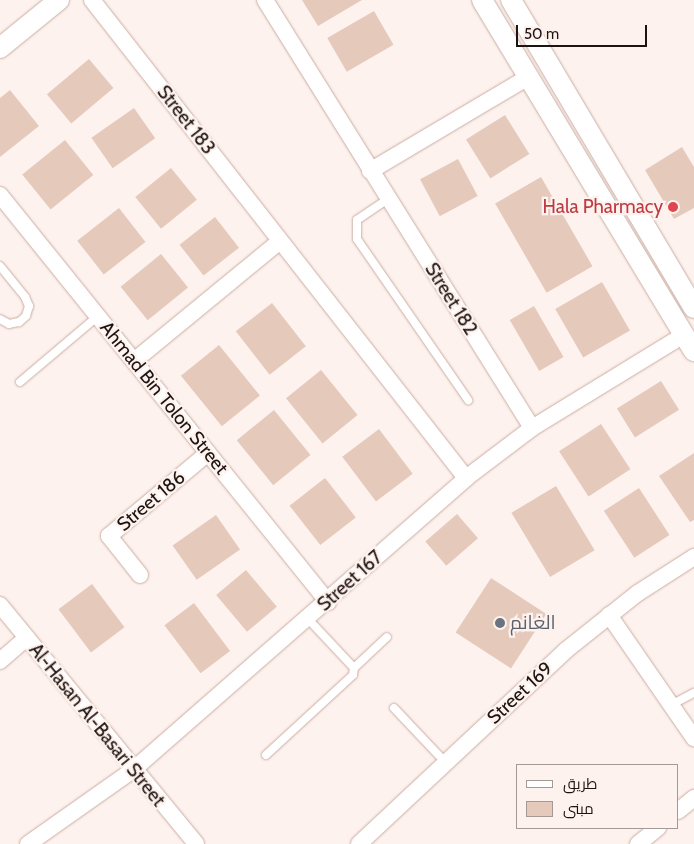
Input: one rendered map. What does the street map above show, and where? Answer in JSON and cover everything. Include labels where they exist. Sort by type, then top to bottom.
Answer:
[{"type":"street","points":[[0,48],[59,0]]},
{"type":"street","name":"Street 183","points":[[92,0],[466,478]]},
{"type":"street","points":[[482,0],[689,343]]},
{"type":"street","points":[[511,0],[691,296]]},
{"type":"street","name":"Street 182","points":[[270,2],[370,171],[532,428]]},
{"type":"street","points":[[370,171],[528,77]]},
{"type":"street","name":"Ahmad Bin Tolon Street","points":[[0,195],[328,602]]},
{"type":"street","points":[[134,361],[280,240]]},
{"type":"street","name":"Street 167","points":[[28,844],[133,770],[328,602],[466,478],[532,428],[689,343]]},
{"type":"street","name":"Street 186","points":[[140,575],[109,536],[208,453]]},
{"type":"street","name":"Street 169","points":[[368,841],[446,763],[564,651],[609,615],[694,557]]},
{"type":"street","name":"Al-Hasan Al-Basari Street","points":[[0,605],[133,770],[196,844]]},
{"type":"street","points":[[609,615],[694,738]]},
{"type":"street","points":[[0,661],[26,638]]},
{"type":"street","points":[[679,810],[694,798]]},
{"type":"street","points":[[638,844],[657,829]]},
{"type":"lane","points":[[388,199],[358,220],[357,239],[468,400]]},
{"type":"lane","points":[[0,266],[25,297],[28,306],[26,316],[19,322],[10,324],[0,319]]},
{"type":"lane","points":[[20,382],[98,316]]},
{"type":"lane","points":[[308,619],[354,668]]},
{"type":"lane","points":[[266,756],[353,675],[354,668],[387,637]]},
{"type":"lane","points":[[671,705],[694,693]]},
{"type":"lane","points":[[394,708],[446,763]]},
{"type":"building","points":[[302,0],[362,0],[318,26]]},
{"type":"building","points":[[374,11],[394,45],[347,72],[327,38]]},
{"type":"building","points":[[89,59],[113,88],[71,123],[47,94]]},
{"type":"building","points":[[10,90],[39,126],[0,157],[0,98]]},
{"type":"building","points":[[134,108],[155,138],[113,168],[91,138]]},
{"type":"building","points":[[505,115],[529,154],[490,178],[466,139]]},
{"type":"building","points":[[65,140],[93,175],[51,210],[22,175]]},
{"type":"building","points":[[682,147],[694,167],[694,208],[674,219],[645,170]]},
{"type":"building","points":[[458,159],[478,196],[440,216],[420,179]]},
{"type":"building","points":[[171,168],[197,200],[161,229],[135,197]]},
{"type":"building","points":[[541,177],[592,266],[547,293],[495,204]]},
{"type":"building","points":[[119,208],[145,242],[104,275],[77,241]]},
{"type":"building","points":[[215,217],[239,248],[204,275],[180,245]]},
{"type":"building","points":[[161,254],[188,287],[148,320],[121,287]]},
{"type":"building","points":[[602,282],[630,330],[583,357],[555,309]]},
{"type":"building","points":[[272,303],[306,346],[270,375],[236,331]]},
{"type":"building","points":[[534,306],[564,357],[539,371],[510,320]]},
{"type":"building","points":[[219,345],[260,396],[222,426],[181,376]]},
{"type":"building","points":[[321,370],[358,415],[323,443],[286,398]]},
{"type":"building","points":[[661,381],[679,410],[635,437],[617,409]]},
{"type":"building","points":[[274,410],[311,455],[273,485],[237,440]]},
{"type":"building","points":[[601,424],[630,469],[588,497],[559,451]]},
{"type":"building","points":[[379,429],[413,474],[376,501],[342,457]]},
{"type":"building","points":[[694,453],[694,520],[690,522],[659,476]]},
{"type":"building","points":[[325,478],[356,517],[320,545],[290,506]]},
{"type":"building","points":[[556,486],[595,550],[550,577],[511,513]]},
{"type":"building","points":[[639,488],[669,535],[634,558],[604,511]]},
{"type":"building","points":[[457,514],[478,538],[446,566],[425,542]]},
{"type":"building","points":[[216,515],[240,549],[197,580],[173,545]]},
{"type":"building","points":[[246,570],[277,607],[247,632],[216,595]]},
{"type":"building","name":"الغانم","points":[[491,578],[546,614],[511,668],[456,633]]},
{"type":"building","points":[[92,584],[124,627],[91,652],[58,609]]},
{"type":"building","points":[[194,603],[230,651],[201,673],[164,625]]},
{"type":"place","name":"Hala Pharmacy","points":[[673,207]]},
{"type":"place","name":"الغانم","points":[[500,623]]}]
